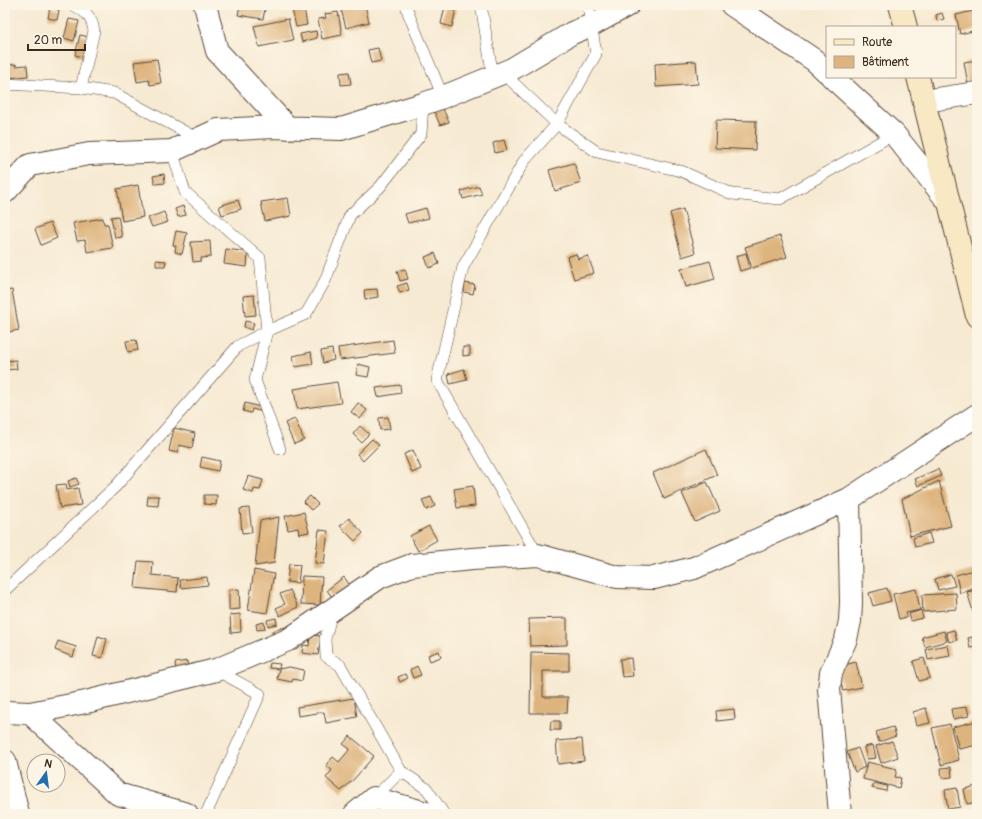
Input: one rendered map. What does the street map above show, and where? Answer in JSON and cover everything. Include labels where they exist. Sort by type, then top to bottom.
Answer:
[{"type":"main road","points":[[900,5],[906,26]]},
{"type":"main road","points":[[918,78],[947,200],[977,315]]},
{"type":"street","points":[[205,5],[217,52],[288,128]]},
{"type":"street","points":[[5,192],[30,165],[89,154],[172,151],[218,130],[288,128],[341,129],[433,101],[512,69],[572,33],[590,15],[628,5]]},
{"type":"street","points":[[732,5],[814,60],[826,71]]},
{"type":"street","points":[[833,78],[894,134],[947,200]]},
{"type":"street","points":[[924,101],[977,93]]},
{"type":"street","points":[[5,712],[30,713],[86,702],[216,670],[288,640],[380,577],[412,565],[472,559],[538,556],[617,577],[654,578],[694,568],[849,499],[977,415]]},
{"type":"street","points":[[840,814],[829,689],[831,672],[846,639],[850,621],[849,499]]},
{"type":"street","points":[[30,713],[118,794],[187,814]]},
{"type":"street","points":[[5,761],[18,814]]},
{"type":"street","points":[[355,814],[374,798],[430,814]]},
{"type":"lane","points":[[72,5],[82,9],[89,16],[93,23],[94,31],[81,88]]},
{"type":"lane","points":[[5,590],[116,486],[238,346],[267,331],[306,314],[325,281],[350,215],[380,187],[421,134],[433,101],[406,5]]},
{"type":"lane","points":[[481,5],[498,75],[557,124],[597,152],[681,171],[732,194],[780,199],[894,134]]},
{"type":"lane","points":[[538,556],[437,380],[462,267],[524,161],[557,124],[596,54],[590,15]]},
{"type":"lane","points":[[5,84],[81,88],[114,93],[198,139]]},
{"type":"lane","points":[[172,151],[185,192],[260,258],[267,331],[255,380],[280,448]]},
{"type":"lane","points":[[333,609],[325,639],[326,656],[340,665],[401,771],[427,790],[444,814]]},
{"type":"lane","points":[[206,814],[260,694],[216,670]]},
{"type":"lane","points":[[374,798],[401,771]]},
{"type":"building","points":[[240,5],[250,5],[250,7],[265,9],[263,19],[238,15]]},
{"type":"building","points":[[291,5],[298,5],[299,9],[304,8],[307,25],[296,27]]},
{"type":"building","points":[[351,5],[365,5],[369,22],[346,28],[341,9]]},
{"type":"building","points":[[445,6],[456,9],[452,27],[441,24]]},
{"type":"building","points":[[50,7],[59,10],[57,20],[48,18]]},
{"type":"building","points":[[977,10],[977,30],[960,34],[956,15]]},
{"type":"building","points":[[338,12],[342,35],[322,39],[318,19],[326,18],[325,14]]},
{"type":"building","points":[[942,13],[944,19],[937,21],[936,15]]},
{"type":"building","points":[[69,19],[79,21],[74,41],[64,38]]},
{"type":"building","points":[[288,19],[293,40],[259,47],[254,26]]},
{"type":"building","points":[[316,31],[317,38],[302,42],[300,34]]},
{"type":"building","points":[[80,35],[89,37],[85,58],[75,55]]},
{"type":"building","points":[[378,48],[381,61],[371,63],[368,50]]},
{"type":"building","points":[[157,59],[161,83],[150,85],[149,80],[137,82],[134,62]]},
{"type":"building","points":[[977,60],[977,83],[968,85],[964,62]]},
{"type":"building","points":[[696,61],[698,84],[656,87],[655,64]]},
{"type":"building","points":[[16,64],[16,66],[27,65],[28,76],[8,78],[6,65]]},
{"type":"building","points":[[349,72],[351,84],[341,85],[340,73]]},
{"type":"building","points":[[442,107],[449,122],[440,125],[434,111]]},
{"type":"building","points":[[716,120],[756,121],[755,150],[715,148]]},
{"type":"building","points":[[504,140],[507,150],[495,153],[493,143]]},
{"type":"building","points":[[574,163],[581,183],[555,191],[549,170]]},
{"type":"building","points":[[164,174],[165,183],[155,184],[153,176]]},
{"type":"building","points":[[138,185],[143,217],[122,221],[117,189]]},
{"type":"building","points":[[479,186],[482,194],[463,199],[461,191]]},
{"type":"building","points":[[288,198],[291,216],[265,221],[261,202]]},
{"type":"building","points":[[238,200],[241,209],[222,215],[219,206]]},
{"type":"building","points":[[183,206],[186,215],[178,217],[175,209]]},
{"type":"building","points":[[426,208],[429,218],[408,223],[405,214]]},
{"type":"building","points":[[683,209],[695,253],[682,257],[670,213]]},
{"type":"building","points":[[164,212],[168,222],[152,227],[148,218]]},
{"type":"building","points":[[118,216],[122,237],[115,238],[111,217]]},
{"type":"building","points":[[103,218],[104,224],[108,224],[113,248],[87,252],[85,240],[77,241],[73,223]]},
{"type":"building","points":[[50,223],[57,238],[41,245],[35,229]]},
{"type":"building","points":[[176,231],[187,233],[182,254],[175,252],[176,246],[173,245]]},
{"type":"building","points":[[780,236],[787,257],[752,268],[745,247]]},
{"type":"building","points":[[210,241],[211,257],[201,258],[201,261],[193,262],[191,242]]},
{"type":"building","points":[[226,249],[248,252],[247,267],[224,264]]},
{"type":"building","points":[[435,253],[439,264],[429,268],[425,257]]},
{"type":"building","points":[[746,253],[750,268],[740,271],[736,256]]},
{"type":"building","points":[[576,254],[578,259],[588,256],[594,273],[574,279],[567,257]]},
{"type":"building","points":[[156,260],[166,261],[165,266],[156,266]]},
{"type":"building","points":[[710,261],[715,279],[686,287],[681,269]]},
{"type":"building","points":[[405,269],[408,279],[400,281],[397,271]]},
{"type":"building","points":[[407,283],[409,290],[400,293],[397,286]]},
{"type":"building","points":[[465,283],[475,285],[473,294],[464,292]]},
{"type":"building","points":[[377,289],[378,297],[365,299],[364,290]]},
{"type":"building","points":[[12,290],[19,330],[9,332],[5,311],[5,291]]},
{"type":"building","points":[[254,295],[256,315],[245,316],[243,296]]},
{"type":"building","points":[[245,321],[254,323],[252,330],[244,327]]},
{"type":"building","points":[[136,340],[138,350],[128,352],[126,341]]},
{"type":"building","points":[[393,340],[395,353],[340,360],[338,348]]},
{"type":"building","points":[[463,347],[470,347],[470,355],[463,356]]},
{"type":"building","points":[[332,349],[334,360],[323,363],[321,351]]},
{"type":"building","points":[[311,352],[313,364],[295,367],[293,356]]},
{"type":"building","points":[[16,360],[17,369],[5,370],[5,361]]},
{"type":"building","points":[[358,364],[370,367],[368,377],[356,375]]},
{"type":"building","points":[[464,369],[467,380],[450,384],[448,374]]},
{"type":"building","points":[[337,382],[341,403],[297,409],[294,389]]},
{"type":"building","points":[[400,385],[401,393],[378,397],[376,388]]},
{"type":"building","points":[[245,403],[264,408],[263,412],[252,409],[251,413],[243,411]]},
{"type":"building","points":[[358,403],[367,410],[360,419],[351,412]]},
{"type":"building","points":[[388,417],[390,429],[380,430],[379,418]]},
{"type":"building","points":[[295,419],[304,440],[294,444],[285,423]]},
{"type":"building","points":[[360,426],[369,434],[361,442],[353,434]]},
{"type":"building","points":[[174,428],[195,433],[192,448],[179,445],[178,453],[169,451]]},
{"type":"building","points":[[372,439],[379,445],[363,461],[357,454]]},
{"type":"building","points":[[706,449],[717,475],[664,499],[653,473]]},
{"type":"building","points":[[413,450],[421,469],[412,473],[404,454]]},
{"type":"building","points":[[202,457],[220,461],[218,471],[200,467]]},
{"type":"building","points":[[938,469],[941,476],[918,486],[915,479]]},
{"type":"building","points":[[248,476],[263,480],[260,490],[254,489],[253,493],[243,490]]},
{"type":"building","points":[[76,478],[79,484],[70,487],[68,481]]},
{"type":"building","points":[[939,481],[951,526],[910,536],[902,499]]},
{"type":"building","points":[[707,482],[720,511],[695,522],[682,493]]},
{"type":"building","points":[[66,484],[67,490],[78,488],[81,505],[60,508],[56,485]]},
{"type":"building","points":[[473,486],[475,506],[457,508],[454,489]]},
{"type":"building","points":[[204,495],[217,495],[216,505],[204,504]]},
{"type":"building","points":[[148,496],[159,496],[158,506],[147,505]]},
{"type":"building","points":[[310,496],[318,504],[311,510],[303,502]]},
{"type":"building","points":[[431,497],[435,506],[426,510],[422,500]]},
{"type":"building","points":[[249,508],[252,532],[242,533],[240,509]]},
{"type":"building","points":[[304,512],[309,532],[299,534],[298,528],[288,530],[285,516]]},
{"type":"building","points":[[279,517],[274,563],[255,566],[260,521]]},
{"type":"building","points":[[349,518],[363,533],[355,541],[340,526]]},
{"type":"building","points":[[429,526],[437,540],[418,551],[410,536]]},
{"type":"building","points":[[319,530],[328,531],[324,564],[315,563]]},
{"type":"building","points":[[929,533],[932,543],[915,547],[913,538]]},
{"type":"building","points":[[138,561],[153,562],[152,575],[178,578],[177,592],[135,588]]},
{"type":"building","points":[[289,564],[300,565],[298,583],[287,582]]},
{"type":"building","points":[[977,569],[977,588],[960,593],[956,575]]},
{"type":"building","points":[[254,570],[274,574],[267,613],[248,610]]},
{"type":"building","points":[[951,574],[955,586],[938,590],[935,579]]},
{"type":"building","points":[[302,576],[322,577],[320,605],[301,604]]},
{"type":"building","points":[[207,577],[208,585],[181,588],[180,580]]},
{"type":"building","points":[[344,577],[351,587],[334,600],[327,590]]},
{"type":"building","points":[[887,588],[891,601],[873,606],[869,593]]},
{"type":"building","points":[[239,589],[240,609],[229,610],[229,590]]},
{"type":"building","points":[[916,589],[920,610],[906,613],[907,617],[899,619],[893,594]]},
{"type":"building","points":[[290,590],[298,607],[280,616],[276,608],[285,604],[280,594]]},
{"type":"building","points":[[977,590],[977,624],[967,592]]},
{"type":"building","points":[[956,593],[957,609],[923,612],[922,595]]},
{"type":"building","points":[[921,610],[923,618],[911,621],[909,614]]},
{"type":"building","points":[[240,614],[241,632],[231,633],[230,615]]},
{"type":"building","points":[[276,618],[277,624],[268,626],[267,620]]},
{"type":"building","points":[[567,618],[567,645],[530,646],[529,619]]},
{"type":"building","points":[[264,622],[265,629],[257,630],[256,624]]},
{"type":"building","points":[[289,626],[291,633],[274,639],[272,631]]},
{"type":"building","points":[[954,630],[957,640],[949,642],[946,632]]},
{"type":"building","points":[[944,631],[947,641],[925,647],[922,637]]},
{"type":"building","points":[[310,635],[321,636],[318,655],[302,653],[303,645],[309,646]]},
{"type":"building","points":[[98,636],[107,639],[102,658],[93,656]]},
{"type":"building","points":[[977,636],[977,647],[970,648],[968,638]]},
{"type":"building","points":[[58,641],[76,647],[73,657],[55,650]]},
{"type":"building","points":[[948,645],[950,656],[928,660],[926,649]]},
{"type":"building","points":[[439,651],[441,657],[430,661],[428,655]]},
{"type":"building","points":[[531,652],[569,653],[569,671],[543,671],[543,697],[568,697],[567,713],[530,713]]},
{"type":"building","points":[[631,658],[633,676],[622,677],[620,659]]},
{"type":"building","points":[[924,658],[930,678],[919,681],[913,661]]},
{"type":"building","points":[[187,661],[188,670],[176,672],[175,663]]},
{"type":"building","points":[[856,662],[862,687],[843,691],[837,667]]},
{"type":"building","points":[[270,663],[280,664],[279,669],[269,668]]},
{"type":"building","points":[[417,666],[421,675],[413,678],[410,670]]},
{"type":"building","points":[[289,667],[304,670],[302,681],[293,679],[292,682],[277,679],[279,669]]},
{"type":"building","points":[[405,674],[408,678],[400,682],[398,677]]},
{"type":"building","points":[[354,698],[357,717],[326,723],[324,712],[298,716],[297,707]]},
{"type":"building","points":[[967,707],[969,716],[953,719],[951,709]]},
{"type":"building","points":[[926,708],[930,723],[916,726],[913,712]]},
{"type":"building","points":[[734,709],[735,719],[717,721],[716,711]]},
{"type":"building","points":[[551,721],[560,721],[560,730],[550,730]]},
{"type":"building","points":[[976,721],[977,745],[959,749],[953,727]]},
{"type":"building","points":[[950,724],[959,760],[941,765],[932,728]]},
{"type":"building","points":[[893,727],[896,736],[879,742],[876,732]]},
{"type":"building","points":[[350,736],[374,756],[354,779],[341,791],[326,778],[332,770],[326,765],[333,757],[339,762],[350,749],[343,744]]},
{"type":"building","points":[[582,739],[584,761],[558,764],[556,741]]},
{"type":"building","points":[[892,741],[898,757],[881,763],[876,746]]},
{"type":"building","points":[[873,745],[876,758],[867,759],[864,747]]},
{"type":"building","points":[[858,748],[865,767],[855,772],[847,752]]},
{"type":"building","points":[[867,762],[897,769],[895,777],[901,778],[899,788],[863,779]]},
{"type":"building","points":[[951,767],[952,777],[942,778],[941,768]]},
{"type":"building","points":[[874,783],[887,786],[886,791],[872,788]]},
{"type":"building","points":[[977,786],[977,802],[967,804],[964,789]]},
{"type":"building","points":[[957,788],[960,807],[948,809],[945,790]]}]
